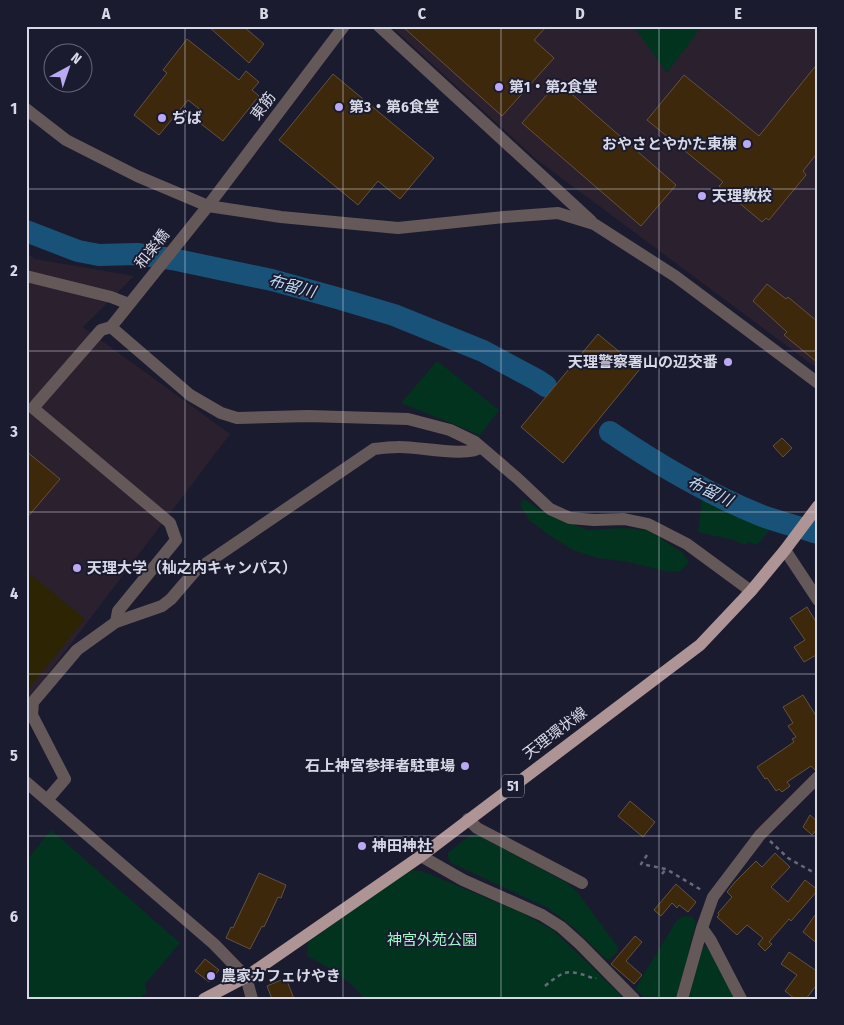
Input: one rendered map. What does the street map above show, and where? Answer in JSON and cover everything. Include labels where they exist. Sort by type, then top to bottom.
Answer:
[{"type":"main road","name":"天理環状線","points":[[204,999],[246,977],[421,856],[700,645],[785,550],[814,511]]},
{"type":"street","name":"東筋","points":[[187,232],[344,26]]},
{"type":"street","points":[[379,26],[594,224],[675,276],[818,383]]},
{"type":"street","points":[[26,109],[66,140],[137,176],[208,206],[281,218],[398,228],[558,213],[594,224]]},
{"type":"street","name":"和楽橋","points":[[112,327],[187,232]]},
{"type":"street","points":[[26,276],[111,297],[129,304]]},
{"type":"street","points":[[116,622],[118,611],[176,540],[170,523],[33,408],[100,330],[112,327],[190,395],[221,414],[237,418],[308,416],[408,419],[450,430],[475,442],[550,509],[570,518],[594,520],[624,519],[648,524],[687,544],[750,591]]},
{"type":"street","points":[[47,800],[65,778],[32,715],[33,702],[77,650],[116,622],[162,606],[171,599],[195,571],[374,449],[399,447],[464,452],[476,451],[481,447]]},
{"type":"street","points":[[785,550],[818,600]]},
{"type":"street","points":[[682,999],[702,928],[713,897],[760,835],[818,777]]},
{"type":"street","points":[[26,782],[214,944],[246,977],[252,999]]},
{"type":"street","points":[[468,819],[477,828],[582,883]]},
{"type":"street","points":[[421,856],[463,880],[542,915],[560,927],[580,944],[634,999]]},
{"type":"street","points":[[702,928],[711,941],[741,999]]},
{"type":"path","points":[[760,835],[772,842],[788,858],[818,875]]},
{"type":"path","points":[[648,855],[641,864],[666,869],[713,897]]},
{"type":"path","points":[[662,874],[666,869]]},
{"type":"path","points":[[546,986],[564,972],[574,971],[595,979],[599,976],[610,975]]},
{"type":"shaded area","name":"天理教校","points":[[391,26],[818,26],[818,369],[536,159]]},
{"type":"shaded area","name":"天理大学（杣之内キャンパス）","points":[[26,253],[35,259],[134,276],[83,327],[230,434],[26,703]]},
{"type":"green space","points":[[633,26],[702,26],[667,73]]},
{"type":"green space","points":[[437,361],[499,410],[480,435],[401,403]]},
{"type":"green space","points":[[703,492],[774,525],[757,545],[748,542],[745,545],[734,540],[698,532]]},
{"type":"green space","points":[[524,499],[546,514],[588,530],[623,528],[647,530],[682,552],[689,562],[681,571],[669,572],[628,562],[598,558],[573,550],[529,520],[520,505]]},
{"type":"green space","points":[[51,830],[180,943],[145,984],[147,992],[138,999],[26,999],[26,861]]},
{"type":"green space","points":[[470,835],[478,835],[569,884],[578,893],[618,947],[617,952],[610,959],[606,959],[573,927],[548,908],[451,863],[448,853]]},
{"type":"green space","name":"神宮外苑公園","points":[[410,870],[422,871],[522,913],[553,930],[625,999],[364,999],[346,980],[307,956],[308,942]]},
{"type":"green space","points":[[685,916],[692,917],[696,922],[677,999],[646,999],[636,990],[638,984],[677,920]]},
{"type":"green space","points":[[706,945],[735,999],[689,999],[702,950]]},
{"type":"sand","points":[[26,571],[85,619],[26,692]]},
{"type":"building","points":[[208,26],[243,26],[264,44],[249,63]]},
{"type":"building","name":"第1・第2食堂","points":[[402,26],[547,26],[534,40],[554,58],[502,116]]},
{"type":"building","points":[[187,39],[239,80],[246,71],[259,82],[252,90],[259,96],[223,141],[196,120],[203,112],[188,100],[159,135],[134,115],[167,73],[163,70]]},
{"type":"building","name":"おやさとやかた東棟","points":[[818,63],[818,152],[803,171],[806,175],[769,220],[766,218],[762,222],[719,186],[723,182],[647,120],[684,75],[759,136]]},
{"type":"building","name":"第3・第6食堂","points":[[333,74],[434,158],[400,199],[378,181],[358,205],[279,140]]},
{"type":"building","points":[[558,82],[676,185],[641,226],[522,123]]},
{"type":"building","points":[[767,284],[786,299],[788,297],[818,322],[818,363],[784,335],[787,332],[753,301]]},
{"type":"building","points":[[598,334],[640,369],[563,463],[521,427]]},
{"type":"building","points":[[782,438],[792,448],[783,457],[773,446]]},
{"type":"building","points":[[26,451],[60,479],[26,519]]},
{"type":"building","points":[[807,607],[818,625],[818,654],[804,662],[794,647],[805,640],[790,618]]},
{"type":"building","points":[[803,695],[818,719],[818,769],[815,770],[811,766],[787,782],[790,786],[782,792],[779,789],[776,791],[757,767],[794,742],[792,739],[796,737],[788,726],[793,723],[783,707]]},
{"type":"building","points":[[630,801],[655,822],[643,837],[618,816]]},
{"type":"building","points":[[810,815],[818,822],[818,828],[812,835],[803,827]]},
{"type":"building","points":[[775,853],[790,867],[771,887],[788,902],[805,880],[818,890],[791,921],[789,919],[769,942],[772,944],[765,951],[758,944],[763,938],[747,925],[737,935],[717,917],[718,913],[732,897],[727,892],[735,882],[756,861],[762,867]]},
{"type":"building","points":[[259,873],[286,885],[281,898],[278,897],[264,927],[262,926],[250,949],[226,938],[231,927],[233,928]]},
{"type":"building","points":[[676,884],[696,902],[688,912],[679,905],[677,908],[672,903],[661,916],[654,910]]},
{"type":"building","points":[[818,911],[818,944],[803,932]]},
{"type":"building","points":[[635,936],[642,942],[626,961],[642,975],[634,984],[611,964]]},
{"type":"building","points":[[789,952],[818,972],[818,983],[806,999],[795,999],[785,991],[797,975],[781,964]]},
{"type":"building","points":[[205,959],[219,970],[209,982],[195,971]]},
{"type":"building","points":[[286,978],[294,999],[272,999],[267,986]]},
{"type":"waterway","name":"布留川","points":[[26,231],[78,251],[99,255],[137,254],[172,259],[272,280],[337,298],[394,315],[483,351],[546,386]]},
{"type":"waterway","name":"布留川","points":[[610,432],[664,467],[701,488],[767,518],[818,533]]},
{"type":"place","name":"第1・第2食堂","points":[[499,87]]},
{"type":"place","name":"第3・第6食堂","points":[[339,107]]},
{"type":"place","name":"ぢば","points":[[162,118]]},
{"type":"place","name":"おやさとやかた東棟","points":[[747,144]]},
{"type":"place","name":"天理教校","points":[[702,196]]},
{"type":"place","name":"天理警察署山の辺交番","points":[[728,362]]},
{"type":"place","name":"天理大学（杣之内キャンパス）","points":[[77,568]]},
{"type":"place","name":"石上神宮参拝者駐車場","points":[[465,766]]},
{"type":"place","name":"神田神社","points":[[362,846]]},
{"type":"place","name":"農家カフェけやき","points":[[211,976]]}]
